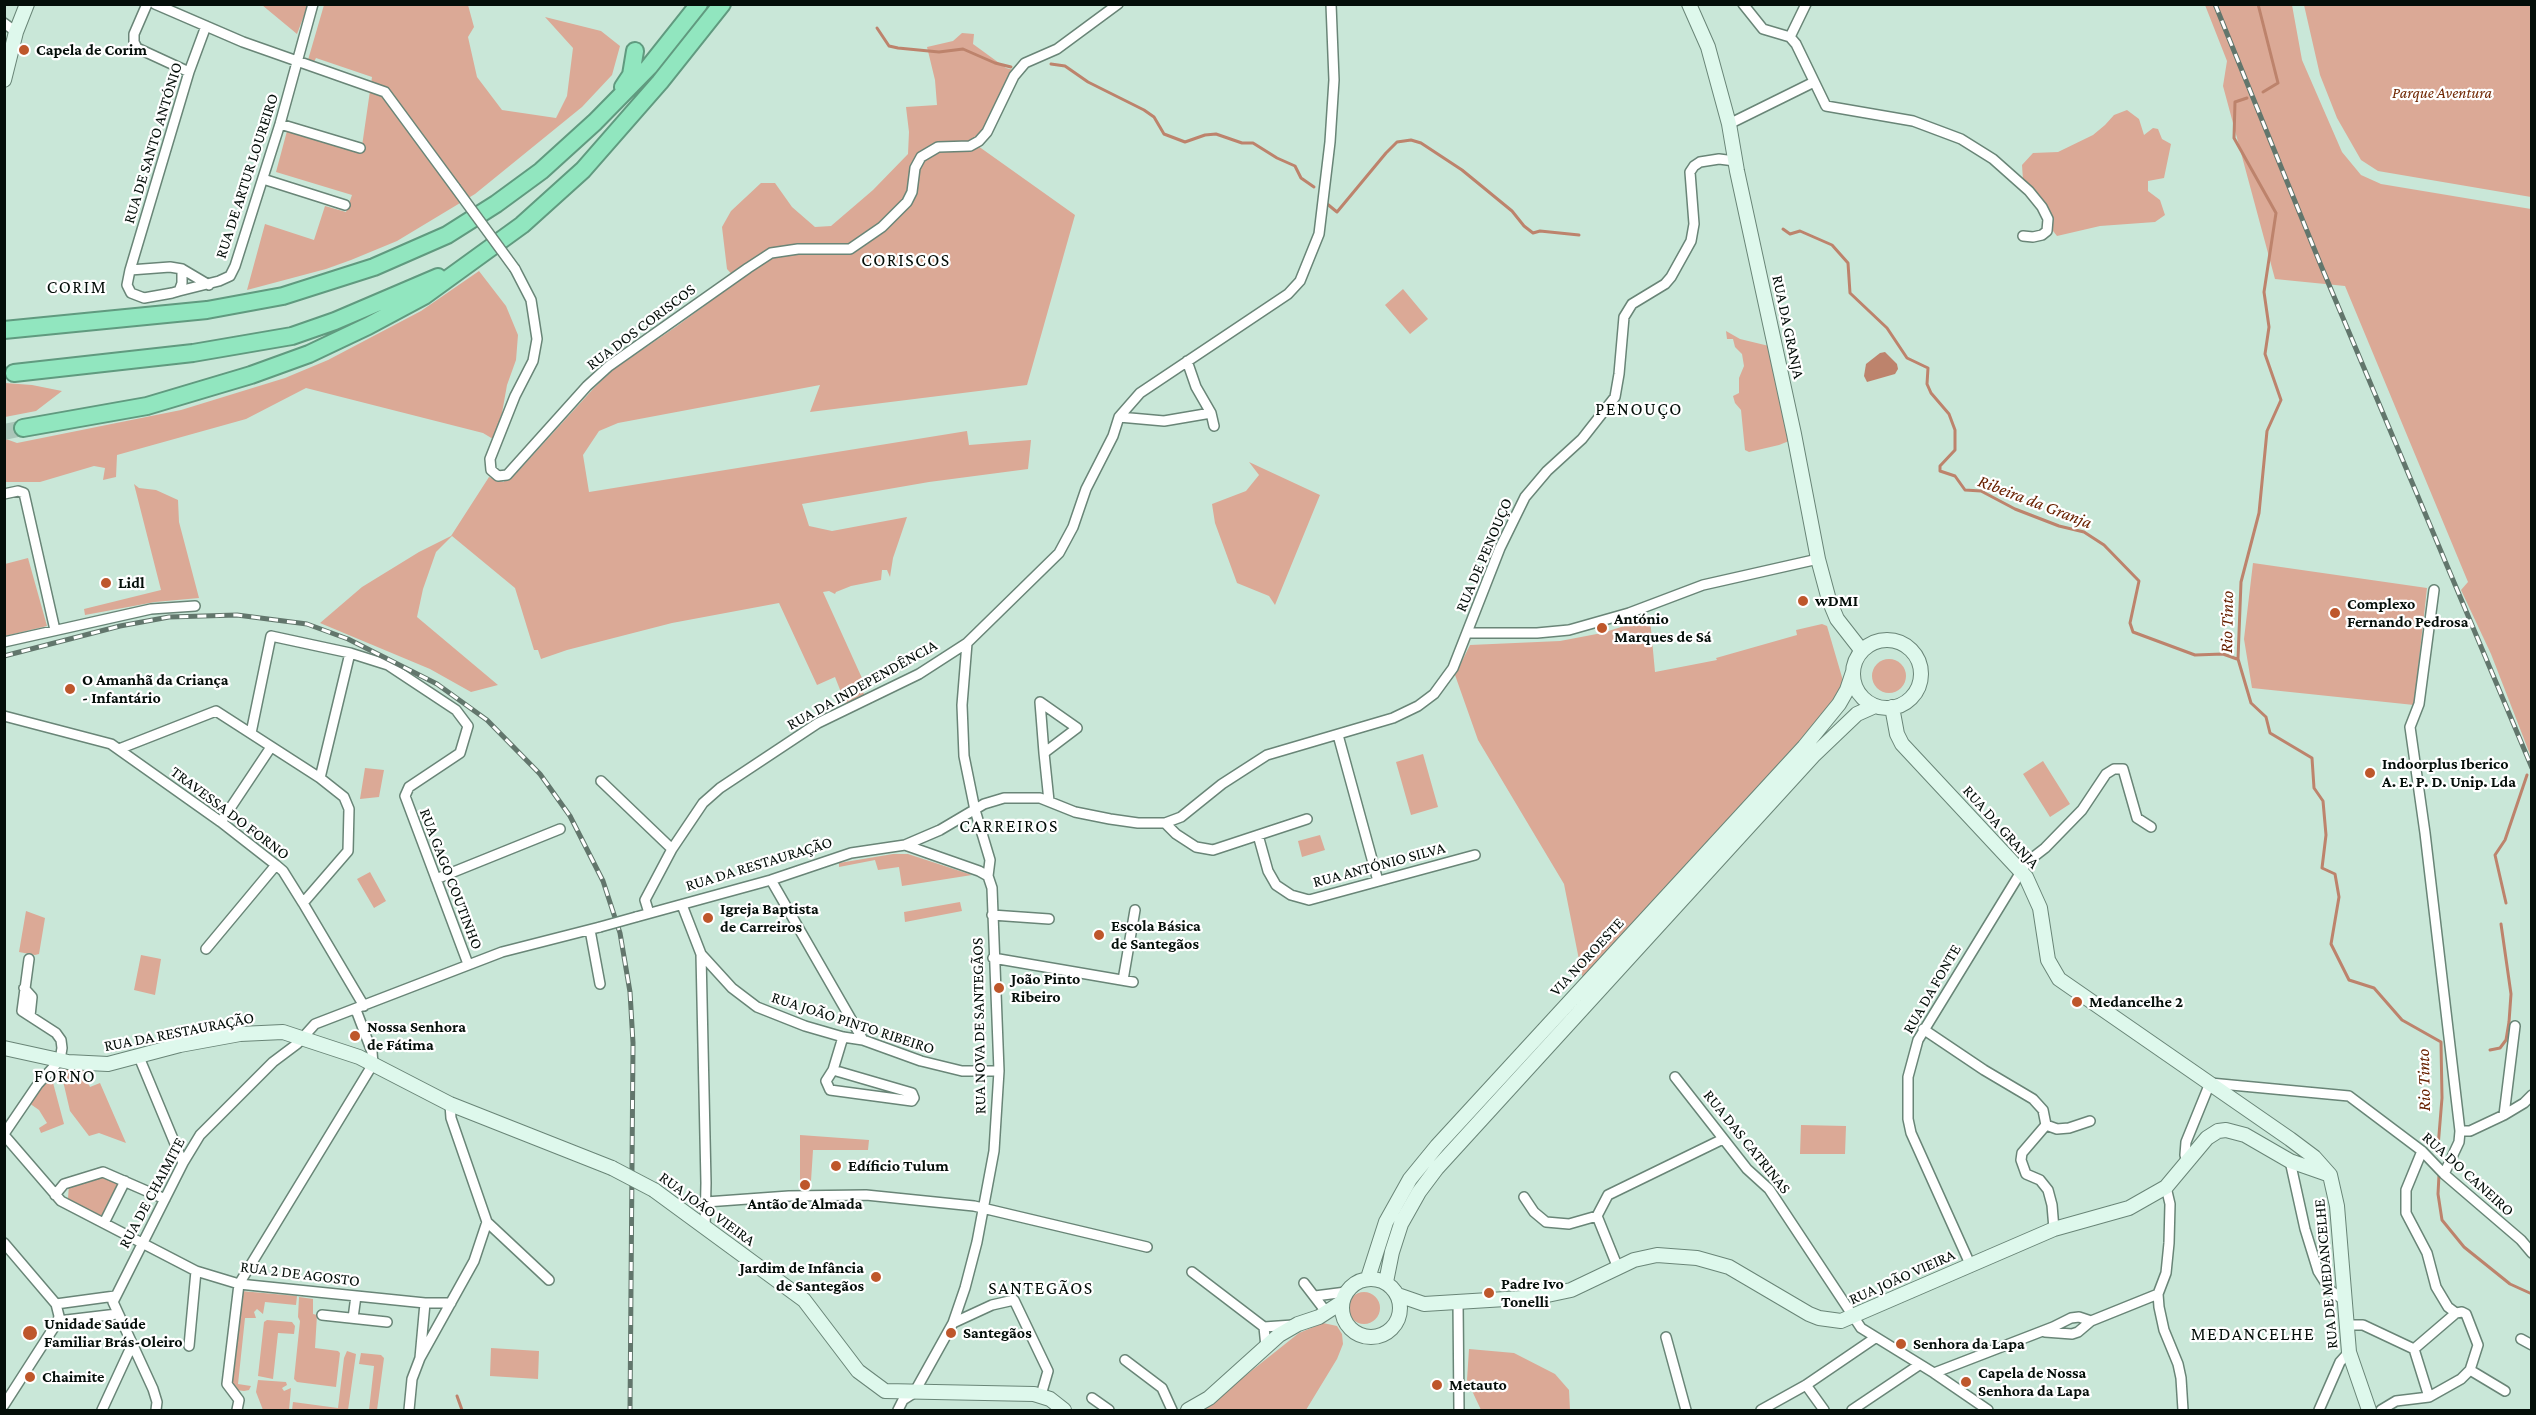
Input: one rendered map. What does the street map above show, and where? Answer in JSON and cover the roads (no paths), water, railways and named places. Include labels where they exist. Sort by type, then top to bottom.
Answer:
[{"type":"highway","points":[[4,330],[207,310],[283,296],[374,267],[447,235],[496,204],[541,171],[595,122],[649,67],[699,4]]},
{"type":"highway","points":[[23,428],[177,399],[309,354],[424,296],[522,225],[583,170],[660,82],[722,4]]},
{"type":"highway","points":[[595,122],[600,111],[631,75],[635,51]]},
{"type":"highway","points":[[14,373],[194,353],[292,336],[375,305],[479,258]]},
{"type":"street","points":[[4,80],[16,32],[27,4]]},
{"type":"street","points":[[147,4],[134,34],[137,48],[189,72]]},
{"type":"street","points":[[155,4],[298,62]]},
{"type":"street","name":"RUA DE ARTUR LOUREIRO","points":[[179,291],[209,285],[230,276],[235,266],[280,124],[313,4]]},
{"type":"street","name":"RUA DOS CORISCOS","points":[[298,62],[386,92],[514,270],[531,300],[537,339],[533,361],[515,396],[490,459],[491,470],[498,476],[507,475],[587,386],[609,366],[771,253],[798,249],[850,249],[882,227],[907,202],[912,192],[915,168],[921,157],[938,147],[970,146],[979,141],[987,132],[1014,76],[1025,63],[1057,49],[1118,4]]},
{"type":"street","points":[[1119,417],[1140,393],[1288,294],[1300,281],[1319,234],[1330,142],[1334,80],[1331,4]]},
{"type":"street","name":"RUA DA GRANJA","points":[[1689,4],[1708,47],[1729,124],[1828,600],[1844,632],[1862,651]]},
{"type":"street","points":[[1743,4],[1763,29],[1790,37],[1826,106],[1913,121],[1961,138],[1993,159],[2029,191],[2048,219],[2047,231],[2042,235],[2023,236]]},
{"type":"street","points":[[1790,37],[1806,4]]},
{"type":"street","points":[[4,23],[16,32]]},
{"type":"street","name":"RUA DE SANTO ANTÓNIO","points":[[179,291],[144,298],[131,293],[127,285],[189,72],[206,26]]},
{"type":"street","points":[[1729,124],[1814,82]]},
{"type":"street","points":[[280,124],[360,148]]},
{"type":"street","name":"RUA DE PENOUÇO","points":[[1468,633],[1500,548],[1525,497],[1547,471],[1582,439],[1615,397],[1624,317],[1632,304],[1665,284],[1691,241],[1694,224],[1690,172],[1694,165],[1701,162],[1719,159],[1735,160]]},
{"type":"street","points":[[263,179],[345,205]]},
{"type":"street","points":[[130,270],[170,267],[182,269],[209,285]]},
{"type":"street","points":[[179,291],[182,283],[182,269]]},
{"type":"street","points":[[1187,361],[1214,426]]},
{"type":"street","points":[[1119,417],[1164,421],[1210,413]]},
{"type":"street","name":"RUA DA INDEPENDÊNCIA","points":[[649,913],[645,900],[672,849],[703,803],[720,788],[818,723],[919,675],[967,643],[1043,571],[1065,544],[1086,489],[1113,436],[1119,417]]},
{"type":"street","points":[[4,494],[18,491],[24,493],[55,630]]},
{"type":"street","points":[[1468,633],[1538,633],[1569,630],[1629,613],[1703,585],[1818,559]]},
{"type":"street","points":[[2434,590],[2419,704],[2410,727],[2425,833],[2460,1131],[2459,1142],[2444,1174]]},
{"type":"street","points":[[4,642],[151,609],[195,606]]},
{"type":"street","name":"RUA DA RESTAURAÇÃO","points":[[4,1048],[60,1060],[108,1064],[180,1045],[262,1031],[283,1032],[302,1037],[315,1024],[502,952],[771,880],[850,854],[905,845],[940,830],[992,800],[1022,797],[1049,801],[1075,812],[1110,819],[1138,824],[1165,823],[1181,817],[1222,784],[1267,755],[1393,718],[1418,706],[1434,694],[1453,668],[1468,633]]},
{"type":"street","points":[[251,734],[270,636],[350,653],[320,778]]},
{"type":"street","points":[[1882,640],[1904,645],[1913,652],[1919,662],[1919,684],[1914,694],[1906,702],[1892,707],[1875,706],[1858,692],[1853,672],[1862,651],[1882,640]]},
{"type":"street","name":"RUA NOVA DE SANTEGÃOS","points":[[898,1410],[903,1401],[914,1393],[953,1323],[974,1254],[994,1151],[999,1071],[992,888],[988,876],[990,861],[975,810],[964,756],[962,705],[967,643]]},
{"type":"street","name":"RUA GAGO COUTINHO","points":[[350,653],[388,665],[456,710],[468,726],[460,753],[406,791],[406,802],[468,964]]},
{"type":"street","name":"VIA NOROESTE","points":[[1368,1278],[1386,1222],[1410,1179],[1468,1112],[1804,747],[1839,704],[1853,672]]},
{"type":"street","points":[[1044,753],[1077,728],[1040,702],[1044,753],[1049,801]]},
{"type":"street","name":"VIA NOROESTE","points":[[1386,1282],[1401,1224],[1419,1192],[1437,1168],[1814,756],[1857,714],[1875,706]]},
{"type":"street","name":"RUA DA GRANJA","points":[[1892,707],[1897,734],[1902,744],[2026,877],[2040,908],[2048,960],[2059,979],[2210,1083]]},
{"type":"street","points":[[119,749],[216,711],[320,778],[347,800],[349,809],[348,850],[303,903]]},
{"type":"street","name":"TRAVESSA DO FORNO","points":[[4,716],[111,744],[221,822],[283,871],[360,1008],[373,1064]]},
{"type":"street","points":[[1338,735],[1378,881]]},
{"type":"street","points":[[221,822],[271,747]]},
{"type":"street","name":"RUA DA FONTE","points":[[1970,1264],[1917,1151],[1908,1119],[1908,1077],[1913,1054],[1923,1029],[2027,862],[2045,848],[2082,810],[2102,780],[2114,769],[2123,769],[2137,818],[2151,827]]},
{"type":"street","points":[[601,782],[672,849]]},
{"type":"street","points":[[1165,823],[1176,834],[1196,847],[1213,850],[1307,819]]},
{"type":"street","points":[[436,879],[560,829]]},
{"type":"street","name":"RUA ANTÓNIO SILVA","points":[[1258,835],[1272,881],[1291,895],[1315,900],[1475,855]]},
{"type":"street","points":[[905,845],[988,876]]},
{"type":"street","points":[[206,949],[276,866]]},
{"type":"street","points":[[771,880],[862,1040]]},
{"type":"street","name":"RUA JOÃO PINTO RIBEIRO","points":[[682,905],[701,954],[732,988],[757,1007],[773,1015],[843,1037],[862,1040],[921,1061],[962,1071],[999,1071]]},
{"type":"street","points":[[993,958],[1128,981],[1135,910]]},
{"type":"street","points":[[992,915],[1049,919]]},
{"type":"street","points":[[590,930],[600,984]]},
{"type":"street","points":[[701,954],[705,1228]]},
{"type":"street","points":[[4,1134],[38,1084],[60,1060],[62,1044],[59,1036],[22,1011],[29,959]]},
{"type":"street","points":[[2504,1115],[2515,1026]]},
{"type":"street","points":[[1923,1029],[1984,1070],[2033,1099],[2043,1110],[2046,1125]]},
{"type":"street","name":"RUA JOÃO VIEIRA","points":[[302,1037],[373,1064],[450,1104],[612,1168],[654,1190],[804,1300],[868,1380],[885,1391],[914,1393],[932,1390],[1041,1395]]},
{"type":"street","name":"RUA DE CHAIMITE","points":[[115,1296],[183,1163],[200,1135],[273,1062],[297,1044],[302,1037]]},
{"type":"street","points":[[833,1070],[912,1093],[914,1098],[912,1101],[830,1090],[826,1081],[833,1070],[843,1037]]},
{"type":"street","points":[[139,1057],[183,1163]]},
{"type":"street","points":[[237,1410],[239,1400],[227,1384],[239,1284],[373,1064]]},
{"type":"street","name":"RUA DAS CATRINAS","points":[[1675,1077],[1758,1181],[1769,1189],[1861,1328],[1988,1410]]},
{"type":"street","points":[[2187,1161],[2186,1142],[2210,1083]]},
{"type":"street","name":"RUA DO CANEIRO","points":[[2210,1083],[2349,1096],[2422,1151],[2444,1174],[2521,1240],[2532,1253]]},
{"type":"street","name":"RUA DE MEDANCELHE","points":[[2210,1083],[2311,1155],[2330,1175],[2337,1206],[2349,1352],[2369,1410]]},
{"type":"street","points":[[2460,1131],[2470,1131],[2504,1115],[2524,1103],[2532,1095]]},
{"type":"street","points":[[450,1104],[451,1118],[487,1222],[549,1280]]},
{"type":"street","points":[[2046,1125],[2057,1129],[2069,1128],[2090,1120]]},
{"type":"street","points":[[2046,1125],[2022,1153],[2021,1160],[2026,1174],[2040,1180],[2048,1190],[2054,1229]]},
{"type":"street","name":"RUA JOÃO VIEIRA","points":[[1399,1318],[1406,1311],[1424,1304],[1520,1299],[1556,1294],[1571,1290],[1645,1256],[1697,1258],[1729,1267],[1819,1318],[1840,1321],[2054,1229],[2129,1208],[2166,1187],[2207,1138],[2218,1131],[2226,1130],[2245,1135],[2290,1161],[2330,1175]]},
{"type":"street","name":"RUA 2 DE AGOSTO","points":[[4,1134],[55,1195],[68,1205],[196,1271],[239,1284],[451,1304]]},
{"type":"street","points":[[1524,1197],[1533,1212],[1546,1222],[1569,1224],[1597,1216],[1608,1195],[1618,1188],[1723,1138]]},
{"type":"street","points":[[2381,1410],[2396,1401],[2429,1397],[2461,1379],[2470,1370],[2478,1345],[2466,1314],[2456,1313],[2448,1306],[2436,1287],[2427,1253],[2406,1213],[2406,1190],[2422,1151]]},
{"type":"street","points":[[2290,1161],[2304,1229],[2318,1271],[2330,1290],[2345,1301]]},
{"type":"street","points":[[55,1195],[64,1184],[103,1172],[165,1199]]},
{"type":"street","points":[[104,1223],[125,1181]]},
{"type":"street","points":[[2166,1187],[2170,1204],[2169,1243],[2166,1273],[2158,1294],[2164,1329],[2181,1378],[2183,1410]]},
{"type":"street","points":[[706,1202],[866,1195],[983,1208],[1147,1247]]},
{"type":"street","points":[[1597,1216],[1617,1268]]},
{"type":"street","points":[[409,1410],[412,1379],[420,1358],[474,1261],[487,1222]]},
{"type":"street","points":[[4,1243],[56,1304],[58,1321],[4,1405]]},
{"type":"street","points":[[189,1346],[196,1271]]},
{"type":"street","points":[[1192,1272],[1264,1326],[1298,1324]]},
{"type":"street","points":[[1188,1410],[1209,1398],[1279,1335],[1298,1324],[1323,1315],[1358,1281],[1368,1278],[1386,1282],[1398,1295],[1401,1306],[1399,1318],[1389,1332],[1370,1338],[1360,1336],[1340,1319],[1323,1315]]},
{"type":"street","points":[[1304,1283],[1315,1296],[1323,1315]]},
{"type":"street","points":[[2041,1332],[2072,1334],[2091,1321],[2158,1294]]},
{"type":"street","name":"RUA JOÃO VIEIRA","points":[[1398,1295],[1424,1304]]},
{"type":"street","points":[[56,1304],[115,1296],[113,1302],[117,1314],[158,1402],[156,1410]]},
{"type":"street","points":[[353,1318],[356,1296]]},
{"type":"street","points":[[1315,1296],[1344,1297]]},
{"type":"street","points":[[1344,1297],[1342,1314],[1346,1323]]},
{"type":"street","points":[[953,1323],[992,1305],[1014,1300],[1048,1371],[1041,1395],[1064,1410]]},
{"type":"street","points":[[1458,1302],[1459,1410]]},
{"type":"street","points":[[420,1358],[425,1303]]},
{"type":"street","points":[[2414,1349],[2456,1313]]},
{"type":"street","points":[[58,1321],[117,1314]]},
{"type":"street","points":[[322,1315],[387,1322]]},
{"type":"street","points":[[1934,1373],[2041,1332],[2071,1318],[2079,1317],[2091,1321]]},
{"type":"street","points":[[2347,1326],[2363,1325],[2414,1349],[2429,1397]]},
{"type":"street","points":[[1264,1326],[1266,1347]]},
{"type":"street","points":[[1666,1337],[1686,1410]]},
{"type":"street","points":[[1761,1410],[1806,1385],[1875,1338]]},
{"type":"street","points":[[2521,1339],[2532,1345]]},
{"type":"street","points":[[102,1410],[132,1346]]},
{"type":"street","points":[[2319,1410],[2340,1362],[2349,1352]]},
{"type":"street","points":[[1125,1360],[1162,1388],[1172,1410]]},
{"type":"street","points":[[1852,1410],[1919,1365]]},
{"type":"street","points":[[2470,1370],[2505,1391]]},
{"type":"street","points":[[1806,1385],[1824,1410]]},
{"type":"street","points":[[1092,1398],[1109,1410]]},
{"type":"waterway","name":"Rio Tinto","points":[[2258,4],[2278,83],[2263,92]]},
{"type":"waterway","name":"Ribeira da Granja","points":[[877,28],[889,46],[939,52],[963,49],[995,63],[1011,67]]},
{"type":"waterway","name":"Ribeira da Granja","points":[[1051,64],[1065,66],[1088,82],[1144,110],[1154,117],[1164,134],[1185,142],[1216,134],[1242,143],[1253,143],[1295,166],[1301,178],[1314,187]]},
{"type":"waterway","name":"Rio Tinto","points":[[2247,98],[2235,102],[2234,138],[2276,213],[2264,292],[2269,327],[2265,354],[2281,400],[2267,431],[2259,513],[2241,582],[2238,659],[2251,703],[2266,717],[2270,733],[2312,758],[2314,788],[2323,801],[2326,835],[2322,868],[2335,874],[2339,897],[2331,944],[2349,980],[2374,988],[2402,1020],[2441,1042],[2442,1098],[2438,1147]]},
{"type":"waterway","name":"Ribeira da Granja","points":[[1326,203],[1337,212],[1397,142],[1411,140],[1421,143],[1462,170],[1512,211],[1533,233],[1540,231],[1579,235]]},
{"type":"waterway","name":"Ribeira da Granja","points":[[1783,229],[1790,234],[1800,231],[1832,245],[1848,263],[1850,293],[1887,328],[1907,358],[1928,368],[1927,384],[1931,393],[1949,414],[1955,430],[1955,450],[1940,466],[1940,471],[1955,476],[1965,490],[1981,491],[2015,509],[2059,526],[2084,532],[2104,545],[2139,581],[2130,623],[2133,632],[2195,655],[2223,654],[2237,659]]},
{"type":"waterway","points":[[2506,903],[2495,855],[2505,840],[2527,775]]},
{"type":"waterway","points":[[2490,1050],[2500,1048],[2506,1040],[2509,1022],[2511,994],[2501,924]]},
{"type":"waterway","name":"Rio Tinto","points":[[2439,1175],[2438,1194],[2442,1220],[2464,1247],[2510,1284],[2532,1294]]},
{"type":"waterway","points":[[457,1396],[462,1410]]},
{"type":"tunnel","points":[[4,432],[23,428]]},
{"type":"railway","points":[[2215,4],[2322,268],[2532,768]]},
{"type":"railway","points":[[4,656],[120,626],[169,617],[237,615],[307,624],[348,639],[437,684],[487,720],[540,774],[570,816],[603,881],[620,933],[630,992],[633,1043],[630,1410]]},
{"type":"place","name":"Capela de Corim","points":[[24,50]]},
{"type":"place","name":"Lidl","points":[[106,583]]},
{"type":"place","name":"wDMI","points":[[1803,601]]},
{"type":"place","name":"Complexo Fernando Pedrosa","points":[[2335,613]]},
{"type":"place","name":"António Marques de Sá","points":[[1602,628]]},
{"type":"place","name":"O Amanhã da Criança - Infantário","points":[[70,689]]},
{"type":"place","name":"Indoorplus Iberico A. E. P. D. Unip. Lda","points":[[2370,773]]},
{"type":"place","name":"Igreja Baptista de Carreiros","points":[[708,918]]},
{"type":"place","name":"Escola Básica de Santegãos","points":[[1099,935]]},
{"type":"place","name":"João Pinto Ribeiro","points":[[999,988]]},
{"type":"place","name":"Medancelhe 2","points":[[2077,1002]]},
{"type":"place","name":"Nossa Senhora de Fátima","points":[[355,1036]]},
{"type":"place","name":"Edíficio Tulum","points":[[836,1166]]},
{"type":"place","name":"Antão de Almada","points":[[805,1185]]},
{"type":"place","name":"Jardim de Infância de Santegãos","points":[[876,1277]]},
{"type":"place","name":"Padre Ivo Tonelli","points":[[1489,1293]]},
{"type":"place","name":"Unidade Saúde Familiar Brás-Oleiro","points":[[30,1333]]},
{"type":"place","name":"Santegãos","points":[[951,1333]]},
{"type":"place","name":"Senhora da Lapa","points":[[1901,1344]]},
{"type":"place","name":"Chaimite","points":[[30,1377]]},
{"type":"place","name":"Capela de Nossa Senhora da Lapa","points":[[1966,1382]]},
{"type":"place","name":"Metauto","points":[[1437,1385]]},
{"type":"district","name":"CORISCOS","points":[[906,260]]},
{"type":"district","name":"CORIM","points":[[77,287]]},
{"type":"district","name":"PENOUÇO","points":[[1639,409]]},
{"type":"district","name":"CARREIROS","points":[[1009,826]]},
{"type":"district","name":"FORNO","points":[[65,1076]]},
{"type":"district","name":"SANTEGÃOS","points":[[1041,1288]]},
{"type":"district","name":"MEDANCELHE","points":[[2253,1334]]},
{"type":"park label","name":"Parque Aventura","points":[[2442,93]]}]
